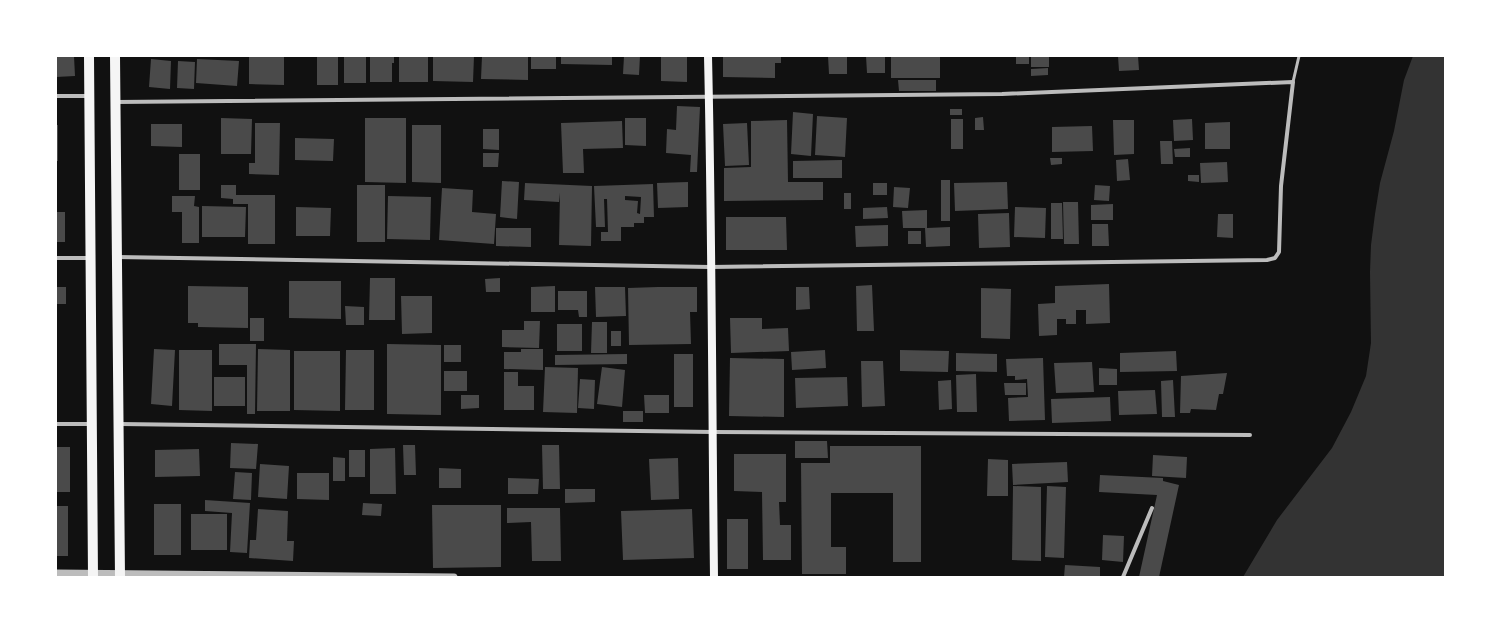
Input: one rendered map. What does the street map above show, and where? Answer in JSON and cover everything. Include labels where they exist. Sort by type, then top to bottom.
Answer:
[{"type":"main road","points":[[89,56],[93,575]]},
{"type":"main road","points":[[115,56],[120,575]]},
{"type":"main road","points":[[708,56],[711,189],[710,268],[714,577]]},
{"type":"street","points":[[116,102],[1002,94],[1293,82],[1281,178],[1279,252],[1275,258],[1267,260],[710,268],[117,257]]},
{"type":"street","points":[[56,96],[90,96]]},
{"type":"street","points":[[56,258],[90,258]]},
{"type":"street","points":[[56,424],[92,424]]},
{"type":"street","points":[[119,424],[713,432],[1250,435]]},
{"type":"street","points":[[1123,577],[1152,508]]},
{"type":"street","points":[[56,573],[93,575],[454,577]]},
{"type":"lane","points":[[1293,82],[1299,56]]},
{"type":"shaded area","points":[[1413,56],[1445,56],[1445,577],[1243,577],[1277,520],[1332,448],[1351,412],[1366,376],[1371,343],[1370,272],[1371,245],[1375,214],[1380,183],[1394,131],[1404,80]]},
{"type":"building","points":[[56,56],[74,56],[75,76],[56,77]]},
{"type":"building","points":[[249,56],[284,56],[284,85],[249,84]]},
{"type":"building","points":[[317,56],[338,56],[338,85],[317,85]]},
{"type":"building","points":[[344,56],[366,56],[366,83],[344,83]]},
{"type":"building","points":[[370,56],[394,56],[394,63],[392,63],[392,82],[370,82]]},
{"type":"building","points":[[399,56],[428,56],[428,82],[399,82]]},
{"type":"building","points":[[433,56],[474,56],[473,82],[433,81]]},
{"type":"building","points":[[482,56],[528,56],[528,80],[481,79]]},
{"type":"building","points":[[531,56],[556,56],[556,69],[531,69]]},
{"type":"building","points":[[561,56],[612,56],[612,65],[561,64]]},
{"type":"building","points":[[624,56],[640,56],[639,75],[623,74]]},
{"type":"building","points":[[661,56],[687,56],[687,82],[661,81]]},
{"type":"building","points":[[723,56],[781,56],[781,63],[775,63],[775,78],[723,77]]},
{"type":"building","points":[[828,56],[847,56],[847,74],[829,74]]},
{"type":"building","points":[[866,56],[885,56],[885,73],[867,73]]},
{"type":"building","points":[[891,56],[940,56],[940,78],[891,78]]},
{"type":"building","points":[[1016,56],[1029,56],[1029,64],[1016,64]]},
{"type":"building","points":[[1031,56],[1049,56],[1049,67],[1031,67]]},
{"type":"building","points":[[1118,56],[1138,56],[1139,70],[1119,71]]},
{"type":"building","points":[[151,59],[171,61],[170,89],[149,87]]},
{"type":"building","points":[[197,59],[239,61],[237,86],[196,83]]},
{"type":"building","points":[[178,61],[195,62],[194,89],[177,88]]},
{"type":"building","points":[[1048,68],[1048,75],[1031,76],[1031,69]]},
{"type":"building","points":[[898,80],[936,80],[936,91],[899,91]]},
{"type":"building","points":[[677,106],[700,107],[697,172],[690,172],[691,155],[666,153],[667,129],[676,130]]},
{"type":"building","points":[[950,109],[962,109],[962,115],[950,115]]},
{"type":"building","points":[[793,112],[813,114],[811,156],[791,154]]},
{"type":"building","points":[[817,116],[847,118],[845,157],[815,155]]},
{"type":"building","points":[[983,117],[984,130],[975,130],[975,118]]},
{"type":"building","points":[[221,118],[252,119],[251,154],[221,154]]},
{"type":"building","points":[[365,118],[406,118],[406,183],[365,182]]},
{"type":"building","points":[[625,118],[646,118],[646,146],[625,145]]},
{"type":"building","points":[[951,119],[963,119],[963,149],[951,149]]},
{"type":"building","points":[[1192,119],[1193,140],[1174,141],[1173,120]]},
{"type":"building","points":[[787,120],[788,182],[823,182],[823,200],[724,201],[724,168],[751,167],[751,121]]},
{"type":"building","points":[[1113,120],[1134,120],[1134,154],[1114,155]]},
{"type":"building","points":[[622,121],[623,148],[583,149],[584,173],[563,173],[561,123]]},
{"type":"building","points":[[1230,122],[1230,149],[1205,149],[1205,123]]},
{"type":"building","points":[[255,123],[280,123],[279,175],[249,174],[249,163],[255,163]]},
{"type":"building","points":[[747,123],[749,165],[725,166],[723,124]]},
{"type":"building","points":[[151,124],[182,124],[182,147],[151,146]]},
{"type":"building","points":[[56,125],[58,125],[58,161],[56,161]]},
{"type":"building","points":[[412,125],[441,125],[441,183],[412,182]]},
{"type":"building","points":[[1092,126],[1093,151],[1052,152],[1052,127]]},
{"type":"building","points":[[483,129],[499,129],[499,150],[483,149]]},
{"type":"building","points":[[295,138],[334,139],[333,161],[295,160]]},
{"type":"building","points":[[1160,141],[1172,141],[1173,164],[1161,164]]},
{"type":"building","points":[[1190,148],[1190,157],[1175,157],[1174,149]]},
{"type":"building","points":[[483,153],[499,153],[498,167],[483,167]]},
{"type":"building","points":[[179,154],[200,154],[200,190],[179,190]]},
{"type":"building","points":[[1050,158],[1062,158],[1062,164],[1051,165]]},
{"type":"building","points":[[1128,159],[1130,180],[1117,181],[1116,160]]},
{"type":"building","points":[[842,160],[842,178],[793,178],[793,161]]},
{"type":"building","points":[[1227,162],[1228,182],[1201,183],[1200,163]]},
{"type":"building","points":[[1188,175],[1199,175],[1199,182],[1188,181]]},
{"type":"building","points":[[941,180],[950,180],[950,221],[941,221]]},
{"type":"building","points":[[502,181],[519,182],[517,219],[500,217]]},
{"type":"building","points":[[688,182],[688,207],[658,208],[657,183]]},
{"type":"building","points":[[1007,182],[1008,209],[955,211],[954,183]]},
{"type":"building","points":[[525,183],[592,186],[591,246],[559,245],[560,193],[559,202],[524,200]]},
{"type":"building","points":[[873,183],[887,183],[887,195],[873,195]]},
{"type":"building","points":[[653,184],[654,217],[644,217],[644,223],[634,223],[634,227],[621,227],[621,241],[601,241],[601,232],[608,232],[607,199],[604,199],[605,227],[596,227],[594,186]],"holes":[[[625,196],[641,197],[640,214],[637,213],[638,201],[625,200]]]},
{"type":"building","points":[[221,185],[236,185],[236,195],[275,195],[275,244],[248,244],[248,204],[233,204],[233,199],[221,198]]},
{"type":"building","points":[[357,185],[385,185],[385,242],[357,242]]},
{"type":"building","points":[[1095,185],[1110,186],[1109,201],[1094,200]]},
{"type":"building","points":[[894,187],[910,188],[908,208],[893,207]]},
{"type":"building","points":[[442,188],[473,190],[472,212],[496,214],[494,244],[439,240]]},
{"type":"building","points":[[844,193],[851,193],[851,209],[844,209]]},
{"type":"building","points":[[172,196],[195,196],[194,206],[199,207],[199,243],[182,243],[182,212],[172,212]]},
{"type":"building","points":[[388,196],[431,197],[430,240],[387,239]]},
{"type":"building","points":[[1063,202],[1078,202],[1079,244],[1064,244]]},
{"type":"building","points":[[1051,203],[1062,203],[1063,239],[1051,239]]},
{"type":"building","points":[[1113,204],[1113,220],[1091,220],[1091,205]]},
{"type":"building","points":[[202,206],[246,207],[245,237],[202,237]]},
{"type":"building","points":[[296,207],[331,208],[330,236],[296,236]]},
{"type":"building","points":[[887,207],[888,218],[863,219],[863,208]]},
{"type":"building","points":[[1015,207],[1046,208],[1045,238],[1014,237]]},
{"type":"building","points":[[927,210],[927,228],[950,227],[950,246],[926,247],[925,228],[903,228],[902,211]]},
{"type":"building","points":[[56,212],[65,212],[65,242],[56,242]]},
{"type":"building","points":[[1009,213],[1010,247],[979,248],[978,214]]},
{"type":"building","points":[[1218,214],[1233,214],[1233,238],[1217,237]]},
{"type":"building","points":[[726,217],[786,217],[787,250],[726,250]]},
{"type":"building","points":[[1092,224],[1108,224],[1109,246],[1092,246]]},
{"type":"building","points":[[888,225],[888,246],[856,247],[855,226]]},
{"type":"building","points":[[496,228],[531,228],[531,247],[496,246]]},
{"type":"building","points":[[908,231],[921,231],[921,244],[908,244]]},
{"type":"building","points":[[370,278],[395,278],[395,320],[369,320]]},
{"type":"building","points":[[500,278],[500,292],[486,292],[485,279]]},
{"type":"building","points":[[289,281],[341,281],[341,319],[289,318]]},
{"type":"building","points":[[1109,284],[1110,323],[1086,324],[1086,310],[1076,310],[1076,324],[1066,324],[1066,319],[1057,319],[1057,335],[1039,336],[1038,304],[1055,303],[1055,286]]},
{"type":"building","points":[[872,285],[874,331],[857,331],[856,286]]},
{"type":"building","points":[[188,286],[248,287],[248,328],[198,327],[198,323],[188,323]]},
{"type":"building","points":[[555,286],[555,312],[531,312],[531,287]]},
{"type":"building","points":[[56,287],[66,287],[66,304],[56,304]]},
{"type":"building","points":[[595,287],[625,287],[626,316],[596,317]]},
{"type":"building","points":[[697,287],[697,312],[690,312],[691,344],[629,345],[628,288]]},
{"type":"building","points":[[796,287],[809,287],[810,309],[796,310]]},
{"type":"building","points":[[981,288],[1011,289],[1010,339],[981,338]]},
{"type":"building","points":[[558,291],[587,291],[587,317],[579,317],[578,310],[558,310]]},
{"type":"building","points":[[401,296],[432,296],[432,333],[402,334]]},
{"type":"building","points":[[345,306],[364,307],[364,325],[346,325]]},
{"type":"building","points":[[250,318],[264,318],[264,341],[250,341]]},
{"type":"building","points":[[730,318],[762,318],[762,329],[788,328],[789,351],[731,353]]},
{"type":"building","points":[[524,321],[540,321],[539,348],[502,347],[502,330],[524,330]]},
{"type":"building","points":[[592,322],[607,322],[607,353],[591,353]]},
{"type":"building","points":[[557,324],[582,324],[582,351],[557,351]]},
{"type":"building","points":[[611,331],[621,331],[621,346],[611,346]]},
{"type":"building","points":[[219,344],[256,344],[255,414],[247,414],[247,365],[219,365]]},
{"type":"building","points":[[387,344],[441,345],[441,415],[387,414]]},
{"type":"building","points":[[444,345],[461,345],[461,362],[444,362]]},
{"type":"building","points":[[154,349],[175,350],[172,406],[151,404]]},
{"type":"building","points":[[258,349],[290,350],[290,411],[257,411]]},
{"type":"building","points":[[521,349],[543,349],[543,370],[504,369],[504,352],[521,352]]},
{"type":"building","points":[[179,350],[212,350],[212,411],[179,410]]},
{"type":"building","points":[[346,350],[374,350],[374,410],[345,410]]},
{"type":"building","points":[[825,350],[826,368],[792,370],[791,352]]},
{"type":"building","points":[[900,350],[949,351],[948,372],[900,371]]},
{"type":"building","points":[[294,351],[340,351],[340,411],[294,410]]},
{"type":"building","points":[[1176,351],[1177,371],[1120,372],[1120,353]]},
{"type":"building","points":[[956,353],[997,354],[997,372],[956,371]]},
{"type":"building","points":[[627,354],[627,364],[555,365],[555,355]]},
{"type":"building","points":[[674,354],[693,354],[693,407],[674,407]]},
{"type":"building","points":[[730,358],[784,359],[784,417],[729,416]]},
{"type":"building","points":[[1043,358],[1045,420],[1009,421],[1008,398],[1028,397],[1027,379],[1015,380],[1015,376],[1007,376],[1006,359]]},
{"type":"building","points":[[861,361],[883,361],[885,406],[862,407]]},
{"type":"building","points":[[1092,362],[1094,392],[1056,393],[1054,363]]},
{"type":"building","points":[[545,367],[578,368],[577,413],[543,412]]},
{"type":"building","points":[[602,367],[625,370],[622,407],[597,404]]},
{"type":"building","points":[[1099,368],[1117,369],[1117,385],[1099,385]]},
{"type":"building","points":[[444,371],[467,371],[467,391],[444,391]]},
{"type":"building","points":[[504,372],[518,372],[518,386],[534,386],[534,410],[504,410]]},
{"type":"building","points":[[1227,373],[1223,394],[1219,394],[1216,410],[1191,409],[1190,413],[1180,413],[1181,376]]},
{"type":"building","points":[[976,374],[977,412],[957,412],[956,375]]},
{"type":"building","points":[[214,377],[245,377],[245,406],[214,406]]},
{"type":"building","points":[[847,377],[848,406],[796,408],[795,378]]},
{"type":"building","points":[[580,379],[595,380],[594,409],[578,408]]},
{"type":"building","points":[[951,380],[952,409],[939,410],[938,381]]},
{"type":"building","points":[[1173,380],[1175,417],[1162,417],[1161,381]]},
{"type":"building","points":[[1004,383],[1026,383],[1026,395],[1005,395]]},
{"type":"building","points":[[1155,390],[1157,414],[1119,415],[1118,391]]},
{"type":"building","points":[[461,395],[479,395],[479,408],[461,409]]},
{"type":"building","points":[[644,395],[669,395],[669,413],[645,413]]},
{"type":"building","points":[[1110,397],[1111,421],[1052,423],[1051,399]]},
{"type":"building","points":[[623,411],[643,411],[643,422],[623,422]]},
{"type":"building","points":[[795,441],[827,441],[828,458],[795,458]]},
{"type":"building","points":[[231,443],[258,444],[256,469],[230,468]]},
{"type":"building","points":[[403,445],[415,445],[416,475],[404,475]]},
{"type":"building","points":[[542,445],[559,445],[560,489],[543,489]]},
{"type":"building","points":[[830,446],[921,446],[921,562],[893,562],[893,493],[831,493],[831,547],[846,547],[846,574],[802,574],[801,463],[830,463]]},
{"type":"building","points":[[56,447],[70,447],[70,492],[56,492]]},
{"type":"building","points":[[395,448],[396,494],[370,494],[370,449]]},
{"type":"building","points":[[199,449],[200,476],[155,477],[155,450]]},
{"type":"building","points":[[349,450],[365,450],[365,477],[349,477]]},
{"type":"building","points":[[734,454],[786,454],[786,502],[779,502],[780,525],[791,525],[791,560],[763,560],[762,492],[734,491]]},
{"type":"building","points":[[1153,455],[1187,457],[1186,478],[1152,476]]},
{"type":"building","points":[[333,457],[345,458],[345,481],[333,481]]},
{"type":"building","points":[[678,458],[679,499],[651,500],[649,459]]},
{"type":"building","points":[[988,459],[1008,460],[1008,496],[987,496]]},
{"type":"building","points":[[1067,462],[1068,482],[1013,485],[1012,464]]},
{"type":"building","points":[[260,464],[289,466],[287,499],[258,497]]},
{"type":"building","points":[[439,468],[461,469],[461,488],[439,488]]},
{"type":"building","points":[[235,472],[252,473],[251,500],[233,499]]},
{"type":"building","points":[[297,473],[329,473],[329,500],[297,499]]},
{"type":"building","points":[[1100,475],[1163,478],[1163,481],[1179,485],[1159,577],[1139,577],[1157,495],[1099,492]]},
{"type":"building","points":[[508,478],[539,479],[538,494],[508,494]]},
{"type":"building","points":[[1013,486],[1041,487],[1041,561],[1012,560]]},
{"type":"building","points":[[1047,486],[1066,487],[1064,558],[1045,557]]},
{"type":"building","points":[[565,489],[595,489],[595,502],[565,503]]},
{"type":"building","points":[[205,500],[250,503],[247,553],[230,552],[232,513],[205,511]]},
{"type":"building","points":[[363,503],[382,504],[381,516],[362,515]]},
{"type":"building","points":[[154,504],[181,504],[181,555],[154,555]]},
{"type":"building","points":[[432,505],[501,505],[501,567],[433,568]]},
{"type":"building","points":[[56,506],[68,506],[68,556],[56,556]]},
{"type":"building","points":[[507,508],[560,508],[561,561],[532,561],[531,522],[507,523]]},
{"type":"building","points":[[258,509],[288,511],[287,541],[294,541],[293,561],[249,558],[250,540],[256,540]]},
{"type":"building","points":[[692,509],[694,558],[623,560],[621,511]]},
{"type":"building","points":[[191,514],[227,514],[227,550],[191,550]]},
{"type":"building","points":[[727,519],[748,519],[748,569],[727,569]]},
{"type":"building","points":[[1103,535],[1124,536],[1123,562],[1102,560]]},
{"type":"building","points":[[1065,565],[1100,567],[1100,577],[1064,577]]}]
